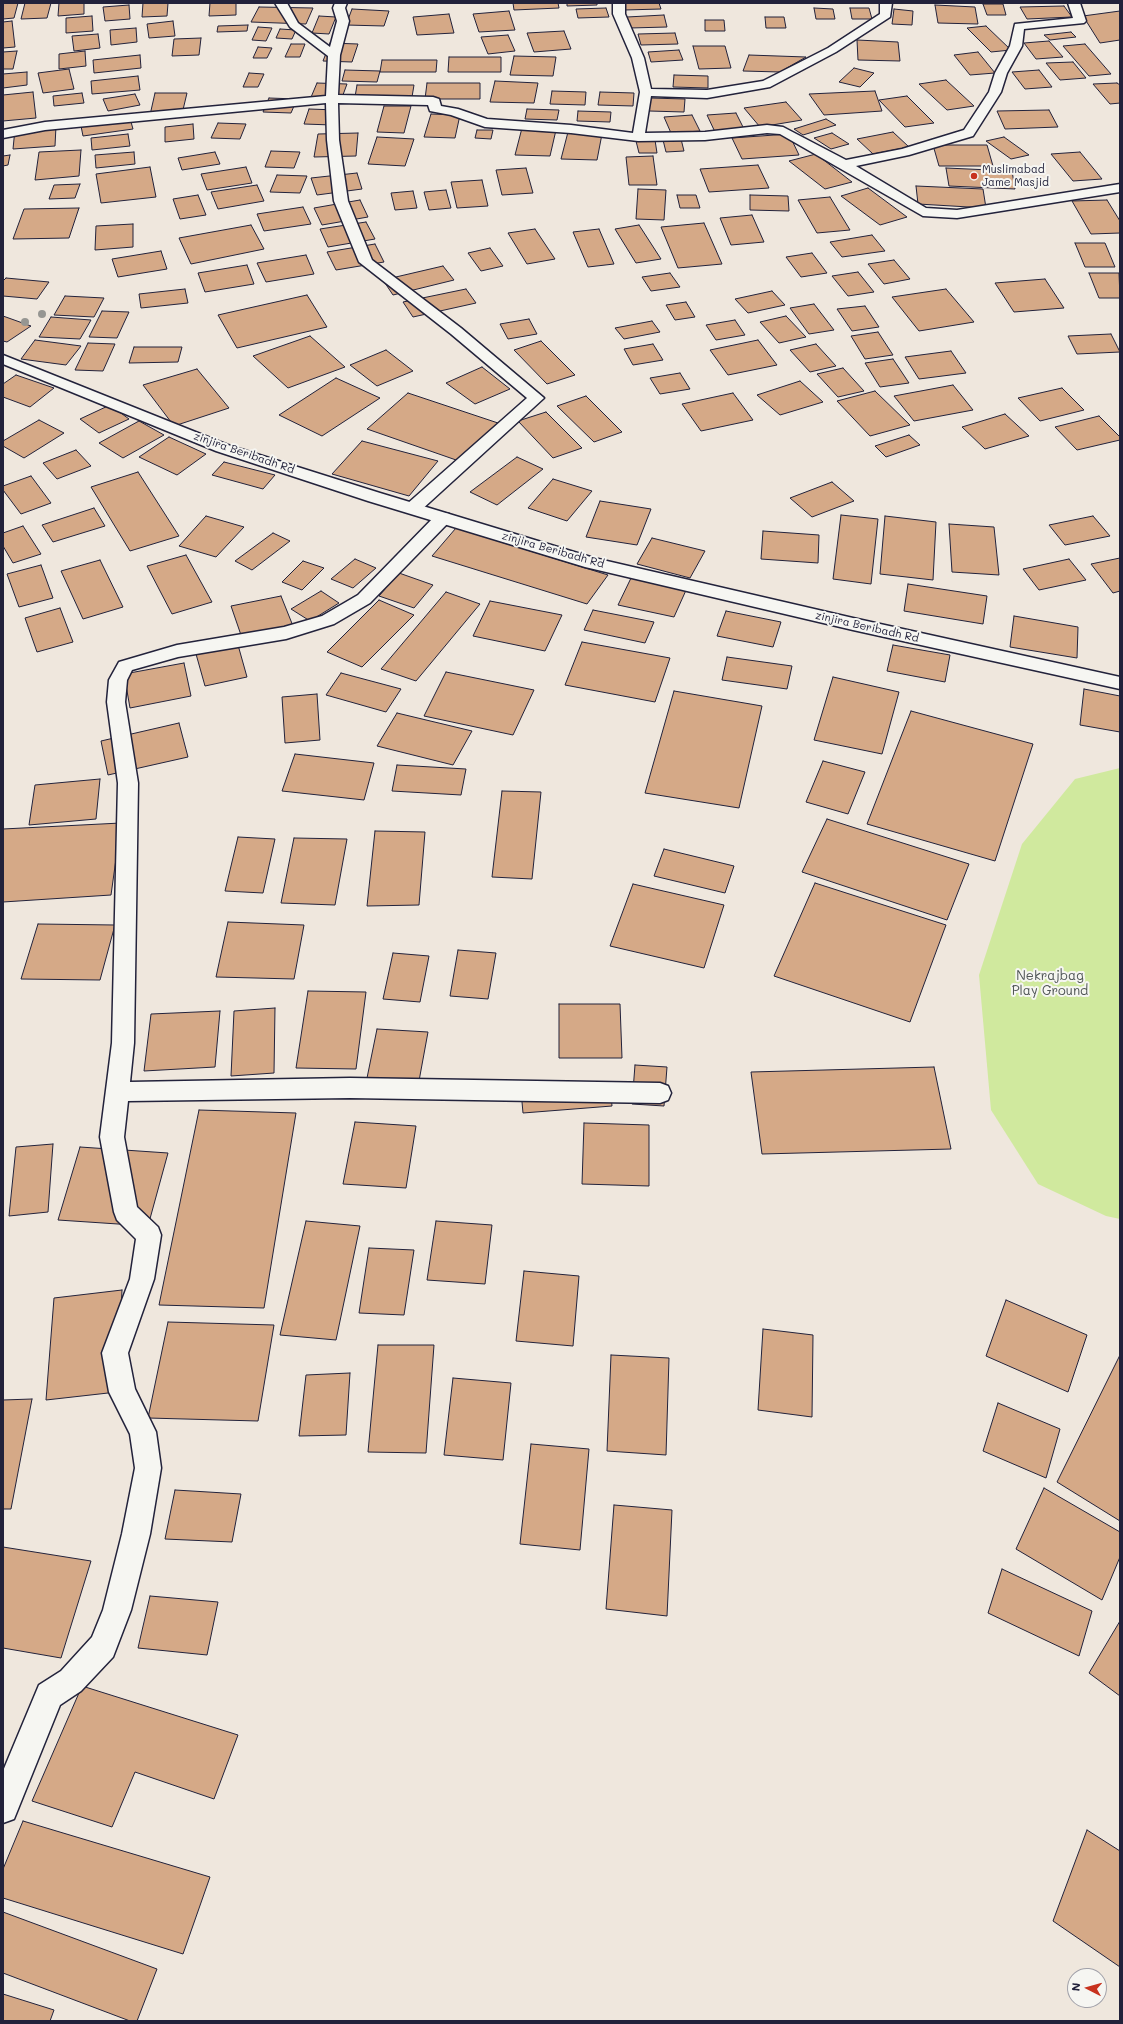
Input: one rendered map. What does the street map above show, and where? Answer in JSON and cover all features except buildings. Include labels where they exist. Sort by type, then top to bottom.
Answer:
[{"type":"street","points":[[281,3],[294,26],[334,55]]},
{"type":"street","points":[[341,3],[339,8],[343,21],[334,55],[332,99],[333,140],[341,201],[366,262],[456,331],[536,398],[413,508]]},
{"type":"street","points":[[619,3],[619,14],[638,58],[646,92],[638,137]]},
{"type":"street","points":[[646,92],[707,94],[766,84],[832,50],[886,15],[886,3]]},
{"type":"street","points":[[844,164],[904,152],[969,133],[995,92],[1000,73],[1016,46],[1019,26],[1080,21],[1074,3]]},
{"type":"street","points":[[3,134],[45,126],[332,99],[433,101],[435,102],[434,108],[454,112],[485,123],[570,129],[638,137],[705,136],[767,129],[784,131],[844,164],[923,212],[957,214],[1120,188]]},
{"type":"street","name":"zinjira Beribadh Rd","points":[[3,359],[222,448],[590,563],[853,624],[1120,683]]},
{"type":"street","points":[[3,1808],[49,1695],[71,1681],[103,1647],[117,1610],[136,1534],[148,1468],[143,1432],[122,1392],[115,1353],[142,1279],[149,1235],[126,1212],[112,1137],[123,1043],[128,783],[116,702],[118,680],[125,666],[177,651],[286,633],[328,620],[364,598],[443,518]]},
{"type":"street","points":[[118,1092],[350,1088],[660,1093]]},
{"type":"green space","name":"Nekrajbag Play Ground","points":[[1120,768],[1120,1219],[1106,1216],[1038,1184],[991,1110],[979,975],[1022,844],[1075,779]]},
{"type":"place","name":"Muslimabad Jame Masjid","points":[[974,176]]}]
